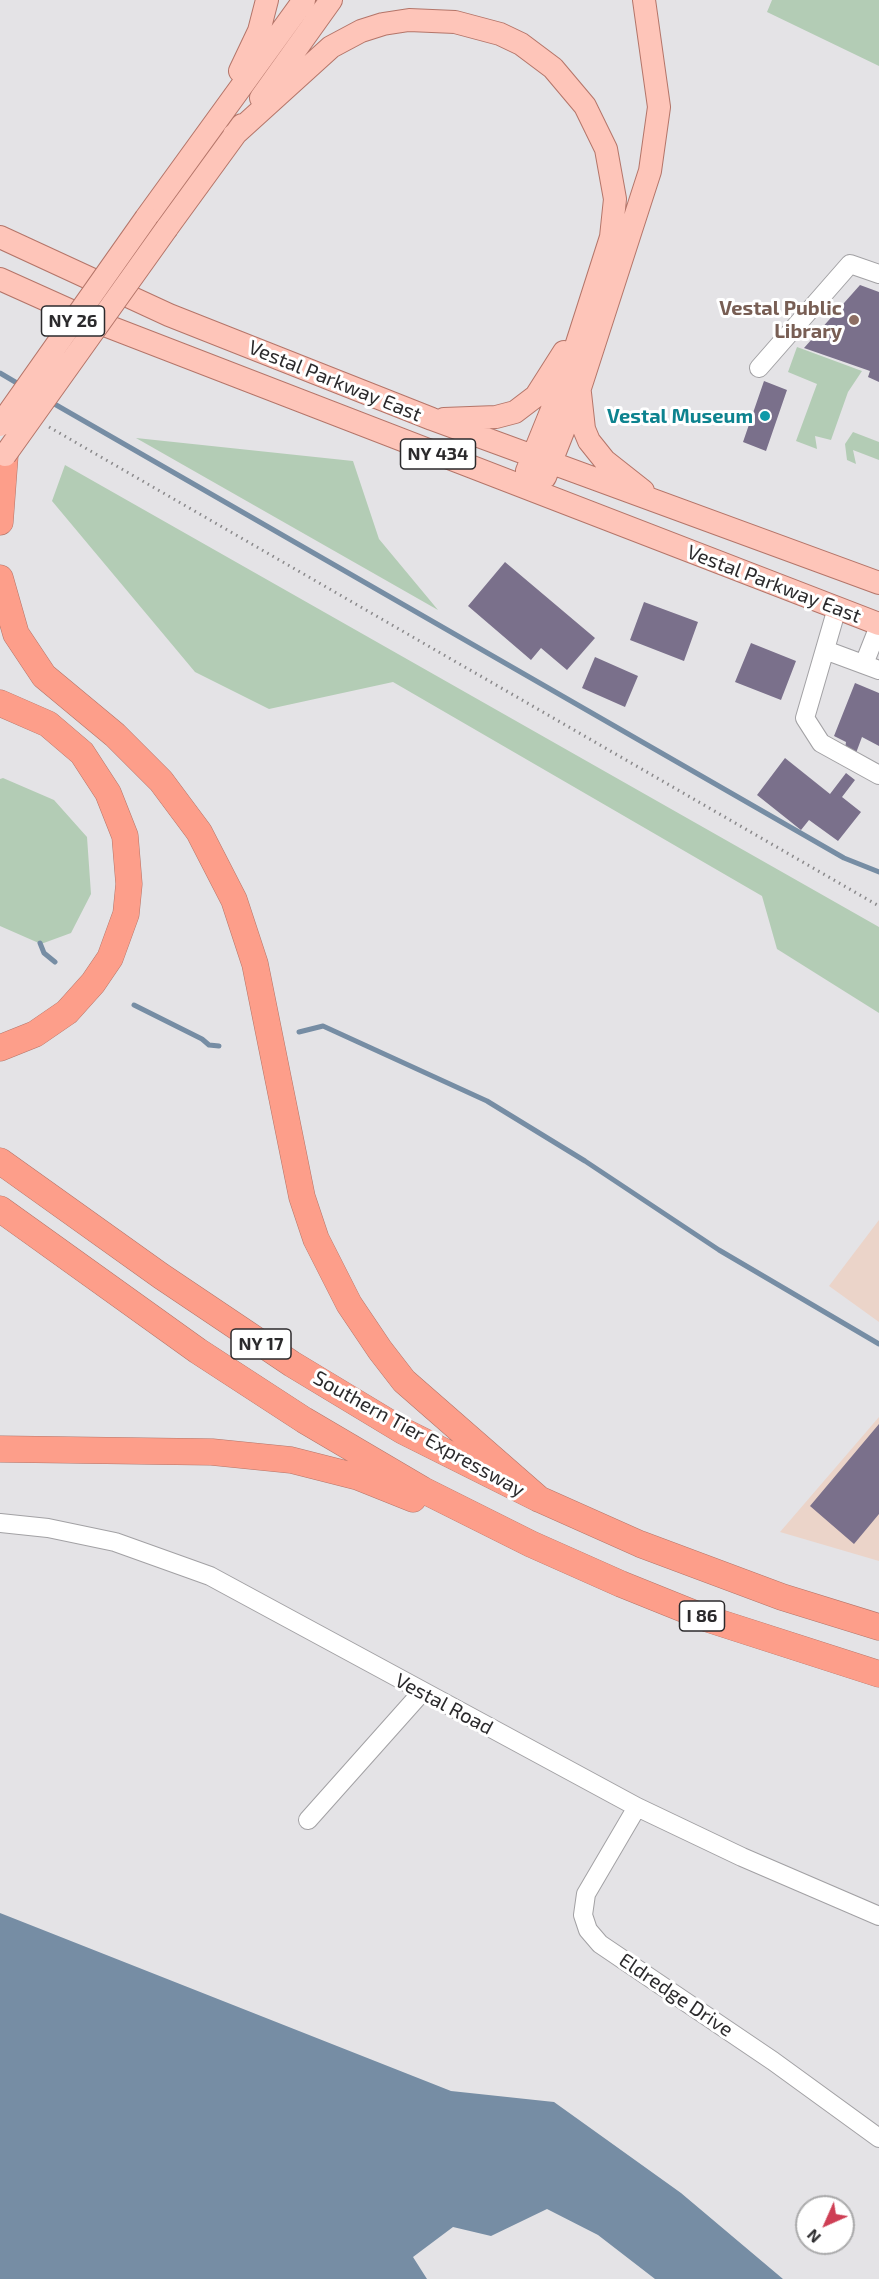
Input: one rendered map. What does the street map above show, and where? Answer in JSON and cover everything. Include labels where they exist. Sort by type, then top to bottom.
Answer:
[{"type":"highway","points":[[0,522],[3,460]]},
{"type":"highway","points":[[0,578],[16,634],[44,676],[115,735],[161,781],[199,832],[234,900],[255,964],[302,1197],[316,1239],[349,1304],[404,1381],[539,1499]]},
{"type":"highway","points":[[0,703],[48,724],[82,753],[108,793],[125,836],[129,884],[126,914],[110,958],[93,983],[67,1012],[35,1034],[0,1048]]},
{"type":"highway","name":"Southern Tier Expressway","points":[[0,1161],[161,1276],[292,1364],[403,1431],[539,1499],[640,1545],[724,1577],[879,1627]]},
{"type":"highway","name":"NY 17","points":[[0,1209],[198,1351],[304,1420],[423,1490],[531,1544]]},
{"type":"highway","points":[[0,1449],[212,1452],[291,1460],[358,1477],[531,1544]]},
{"type":"highway","name":"I 86","points":[[531,1544],[621,1584],[708,1618],[879,1674]]},
{"type":"main road","points":[[219,117],[259,31],[267,0]]},
{"type":"main road","name":"NY 26","points":[[0,425],[304,0]]},
{"type":"main road","name":"NY 26","points":[[3,460],[331,0]]},
{"type":"main road","points":[[541,461],[579,391],[650,171],[659,107],[644,0]]},
{"type":"main road","points":[[234,135],[332,47],[361,31],[409,20],[455,22],[500,34],[521,45],[553,68],[585,106],[606,149],[615,199],[611,237],[541,461],[530,489]]},
{"type":"main road","name":"Vestal Parkway East","points":[[0,237],[169,315],[432,419],[541,461],[879,583]]},
{"type":"main road","name":"Vestal Parkway East","points":[[0,279],[88,319],[879,625]]},
{"type":"main road","points":[[432,419],[496,417],[515,412],[536,396],[587,312]]},
{"type":"main road","points":[[579,391],[584,429],[589,441],[604,461],[658,503]]},
{"type":"street","points":[[759,368],[850,264],[879,274]]},
{"type":"street","points":[[837,608],[805,718],[821,743],[879,775]]},
{"type":"street","points":[[825,650],[871,667],[879,625]]},
{"type":"street","name":"Vestal Road","points":[[0,1523],[83,1534],[174,1561],[256,1600],[637,1807],[742,1857],[879,1916]]},
{"type":"street","points":[[308,1820],[422,1692]]},
{"type":"street","name":"Eldredge Drive","points":[[637,1807],[595,1875],[586,1894],[583,1915],[588,1930],[600,1944],[773,2061],[879,2139]]},
{"type":"path","points":[[41,422],[879,906]]},
{"type":"shaded area","points":[[879,1220],[879,1322],[829,1286]]},
{"type":"shaded area","points":[[879,1417],[879,1561],[780,1532]]},
{"type":"green space","points":[[772,0],[879,0],[879,66],[767,12]]},
{"type":"green space","points":[[797,347],[862,371],[848,392],[831,440],[815,436],[817,449],[796,441],[817,384],[788,372]]},
{"type":"green space","points":[[853,432],[879,442],[879,460],[853,450],[856,464],[847,460],[845,444]]},
{"type":"green space","points":[[136,438],[353,461],[379,539],[438,610]]},
{"type":"green space","points":[[65,465],[879,927],[879,1013],[777,949],[762,896],[393,682],[269,709],[195,672],[52,501]]},
{"type":"green space","points":[[3,778],[54,800],[87,837],[91,894],[71,933],[41,944],[0,926],[0,779]]},
{"type":"water","points":[[0,1913],[451,2091],[554,2102],[681,2193],[783,2279],[655,2279],[598,2235],[547,2209],[491,2236],[453,2227],[413,2257],[427,2279],[0,2279]]},
{"type":"building","name":"Vestal Public Library","points":[[860,285],[879,292],[879,382],[868,377],[870,371],[804,348]]},
{"type":"building","name":"Vestal Museum","points":[[764,381],[787,390],[766,451],[743,442]]},
{"type":"building","points":[[505,562],[595,638],[567,670],[541,648],[531,660],[468,606]]},
{"type":"building","points":[[644,602],[698,622],[684,661],[630,640]]},
{"type":"building","points":[[751,643],[796,661],[781,700],[735,682]]},
{"type":"building","points":[[595,657],[638,676],[625,707],[582,688]]},
{"type":"building","points":[[855,683],[879,693],[879,746],[862,737],[856,753],[845,749],[846,742],[834,736]]},
{"type":"building","points":[[785,758],[830,794],[846,773],[855,780],[842,797],[861,812],[838,841],[809,820],[801,830],[757,795]]},
{"type":"building","points":[[879,1424],[879,1514],[854,1544],[810,1506]]},
{"type":"waterway","points":[[0,373],[22,386]]},
{"type":"waterway","points":[[51,402],[844,858],[879,872]]},
{"type":"waterway","points":[[40,943],[44,953],[55,962]]},
{"type":"waterway","points":[[134,1005],[202,1039],[209,1045],[219,1046]]},
{"type":"waterway","points":[[299,1032],[323,1026],[487,1101],[585,1161],[719,1250],[879,1344]]},
{"type":"place","name":"Vestal Public Library","points":[[854,320]]},
{"type":"place","name":"Vestal Museum","points":[[765,416]]}]
